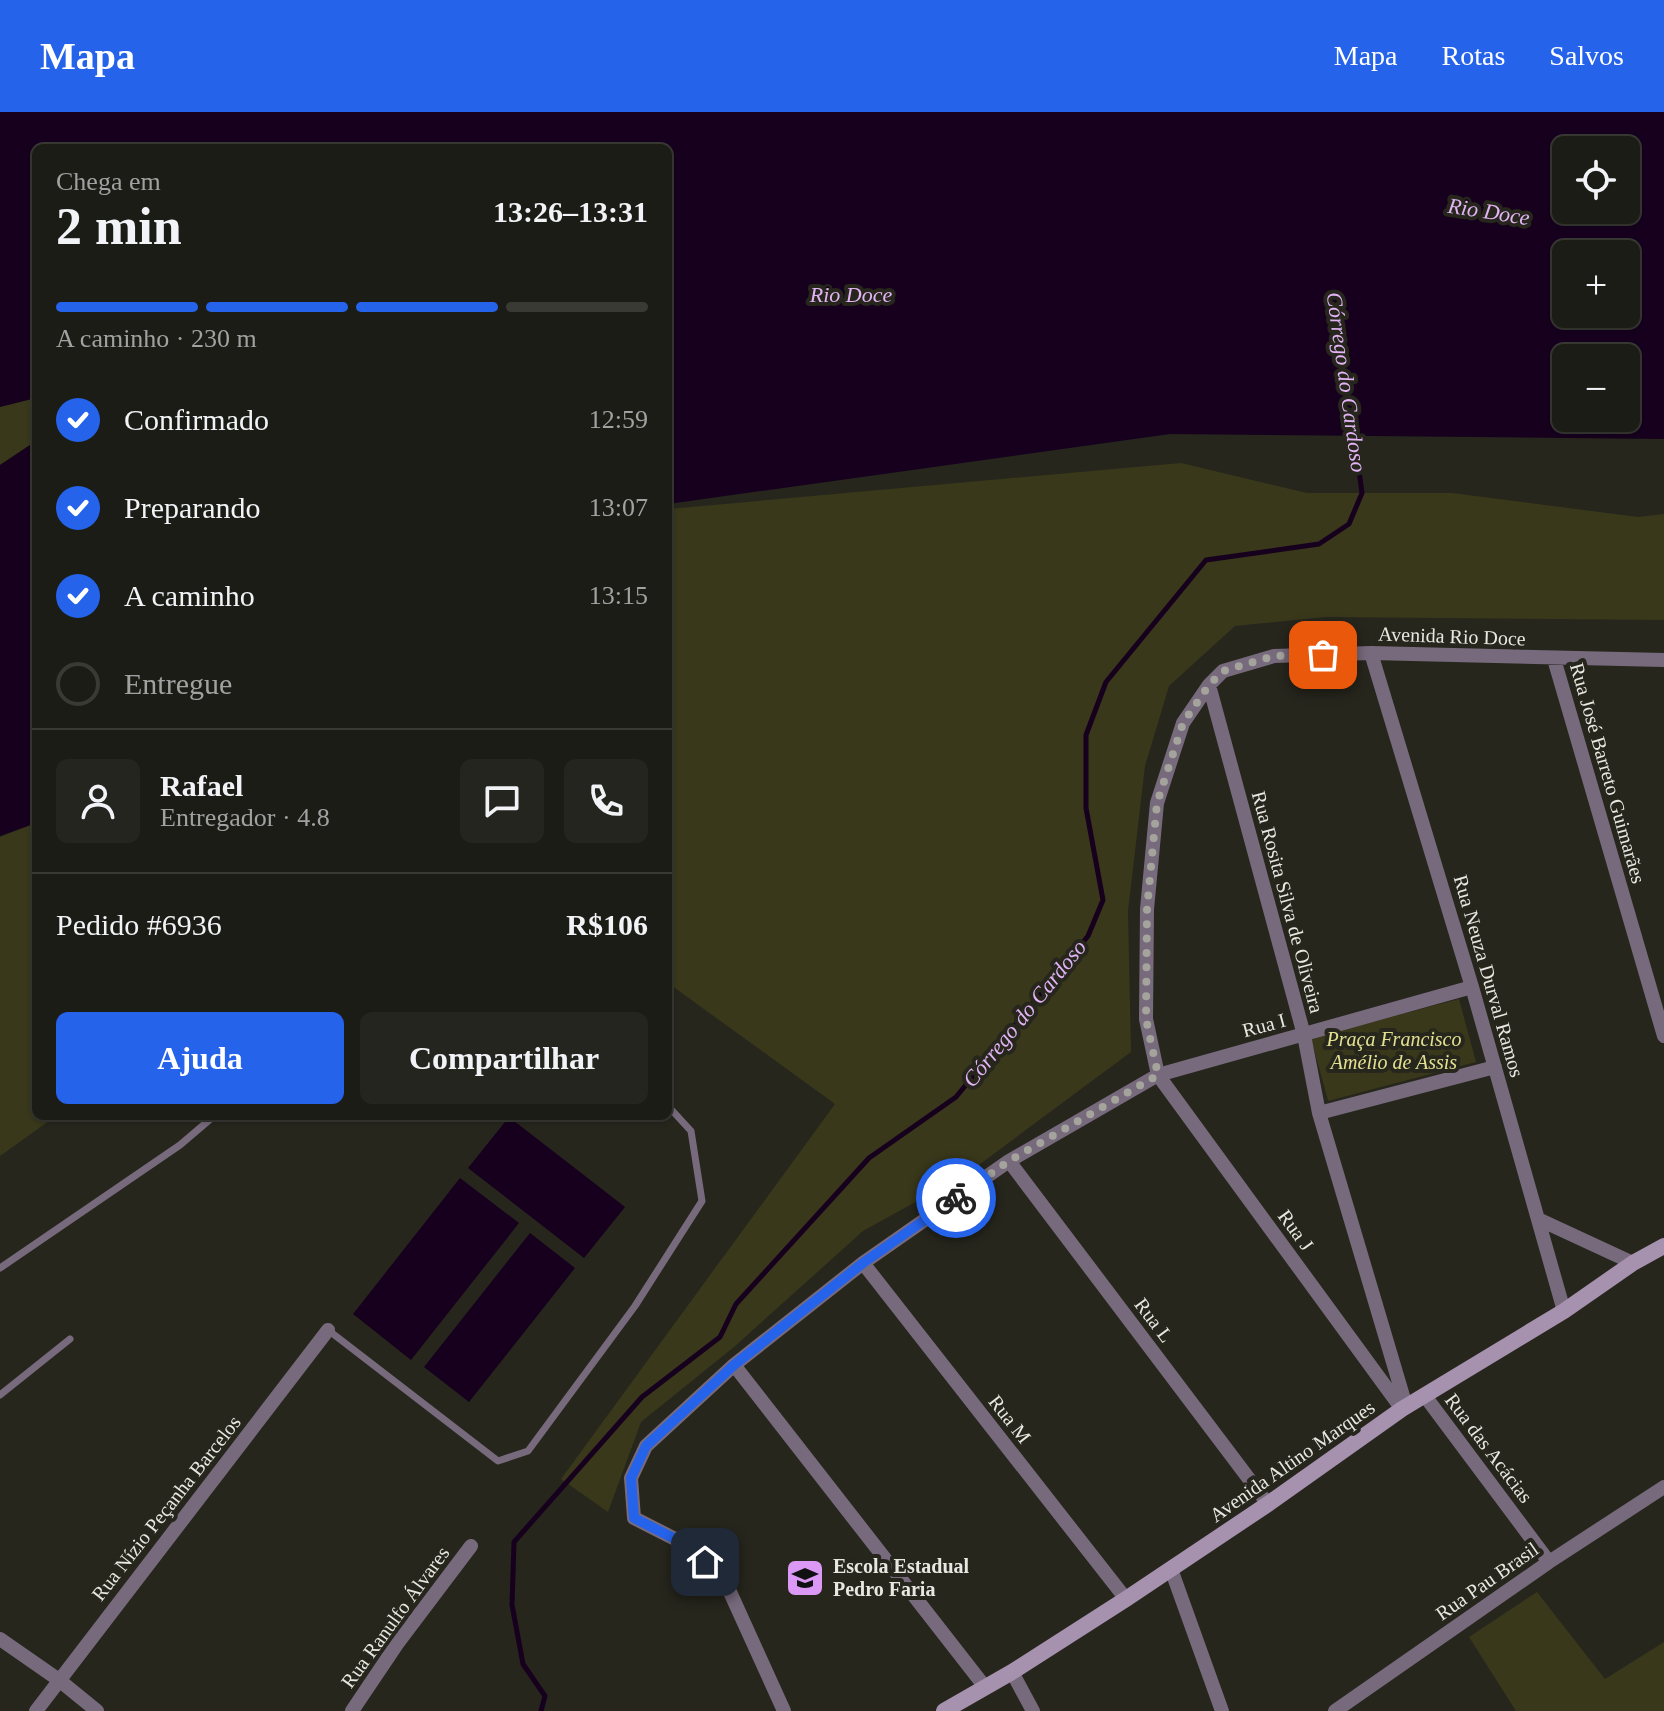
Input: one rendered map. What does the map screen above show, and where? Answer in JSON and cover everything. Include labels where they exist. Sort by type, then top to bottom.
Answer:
[{"type":"main road","name":"Avenida Altino Marques","points":[[944,1711],[1012,1672],[1126,1599],[1404,1408],[1664,1246]]},
{"type":"street","name":"Avenida Rio Doce","points":[[1158,1075],[1146,1019],[1147,909],[1157,803],[1183,723],[1209,685],[1223,671],[1274,656],[1371,653],[1664,660]]},
{"type":"street","name":"Rua Neuza Durval Ramos","points":[[1371,653],[1472,987],[1564,1311]]},
{"type":"street","name":"Rua José Barreto Guimarães","points":[[1554,659],[1664,1036]]},
{"type":"street","name":"Rua Rosita Silva de Oliveira","points":[[1209,685],[1304,1035],[1319,1113],[1404,1408]]},
{"type":"street","name":"Rua I","points":[[1158,1075],[1472,987]]},
{"type":"street","points":[[1319,1113],[1495,1067]]},
{"type":"street","points":[[784,1711],[725,1581],[685,1544],[634,1518],[631,1478],[646,1446],[734,1365],[863,1263],[1009,1161],[1158,1075]]},
{"type":"street","name":"Rua J","points":[[1158,1075],[1404,1408]]},
{"type":"street","name":"Rua L","points":[[1009,1161],[1268,1504]]},
{"type":"street","points":[[1538,1219],[1633,1263]]},
{"type":"street","name":"Rua M","points":[[863,1263],[1126,1599]]},
{"type":"street","name":"Rua Nízio Peçanha Barcelos","points":[[36,1711],[328,1330]]},
{"type":"street","points":[[734,1365],[985,1687]]},
{"type":"street","name":"Rua das Acácias","points":[[1425,1396],[1549,1562]]},
{"type":"street","name":"Rua Pau Brasil","points":[[1335,1711],[1549,1562],[1664,1487]]},
{"type":"street","name":"Rua Ranulfo Álvares","points":[[352,1711],[397,1644],[471,1546]]},
{"type":"street","points":[[1171,1569],[1222,1711]]},
{"type":"street","points":[[0,1639],[97,1711]]},
{"type":"street","points":[[1012,1672],[1033,1711]]},
{"type":"lane","points":[[328,1330],[498,1461],[528,1451],[635,1306],[702,1201],[691,1131],[672,1110]]},
{"type":"lane","points":[[0,1268],[180,1145],[209,1120]]},
{"type":"lane","points":[[0,1395],[70,1339]]},
{"type":"green space","points":[[32,398],[32,444],[0,465],[0,407]]},
{"type":"green space","points":[[1181,463],[1307,493],[1452,493],[1638,517],[1664,514],[1664,620],[1326,617],[1235,626],[1169,686],[1145,766],[1128,911],[1131,1052],[968,1173],[863,1231],[734,1347],[641,1422],[608,1512],[561,1479],[835,1104],[672,986],[672,509]]},
{"type":"green space","points":[[32,825],[32,1120],[50,1120],[0,1156],[0,837]]},
{"type":"green space","name":"Praça Francisco Amélio de Assis","points":[[1459,999],[1476,1062],[1328,1101],[1311,1038]]},
{"type":"green space","points":[[1537,1592],[1605,1679],[1664,1642],[1664,1711],[1516,1711],[1469,1637]]},
{"type":"water","name":"Rio Doce","points":[[0,112],[1664,112],[1664,439],[1170,434],[672,503],[672,144],[32,144],[32,399],[0,407]]},
{"type":"water","points":[[32,444],[32,824],[0,836],[0,465]]},
{"type":"water","points":[[507,1120],[513,1120],[625,1207],[584,1258],[468,1168]]},
{"type":"water","points":[[460,1178],[519,1223],[411,1360],[353,1314]]},
{"type":"water","points":[[530,1233],[575,1268],[469,1402],[424,1367]]},
{"type":"waterway","name":"Córrego do Cardoso","points":[[541,1711],[545,1696],[523,1664],[512,1605],[514,1542],[642,1397],[720,1337],[736,1304],[869,1158],[956,1097],[1088,936],[1103,900],[1086,808],[1086,735],[1106,682],[1206,560],[1319,544],[1349,524],[1362,493],[1354,433]]},
{"type":"way so far","points":[[956,1198],[1009,1161],[1158,1075],[1146,1019],[1147,909],[1157,803],[1183,723],[1209,685],[1223,671],[1274,656],[1323,655]]},
{"type":"place","name":"Escola Estadual Pedro Faria","points":[[805,1578]]},
{"type":"route","points":[[705,1562],[685,1544],[634,1518],[631,1478],[646,1446],[734,1365],[863,1263],[956,1198]]}]
